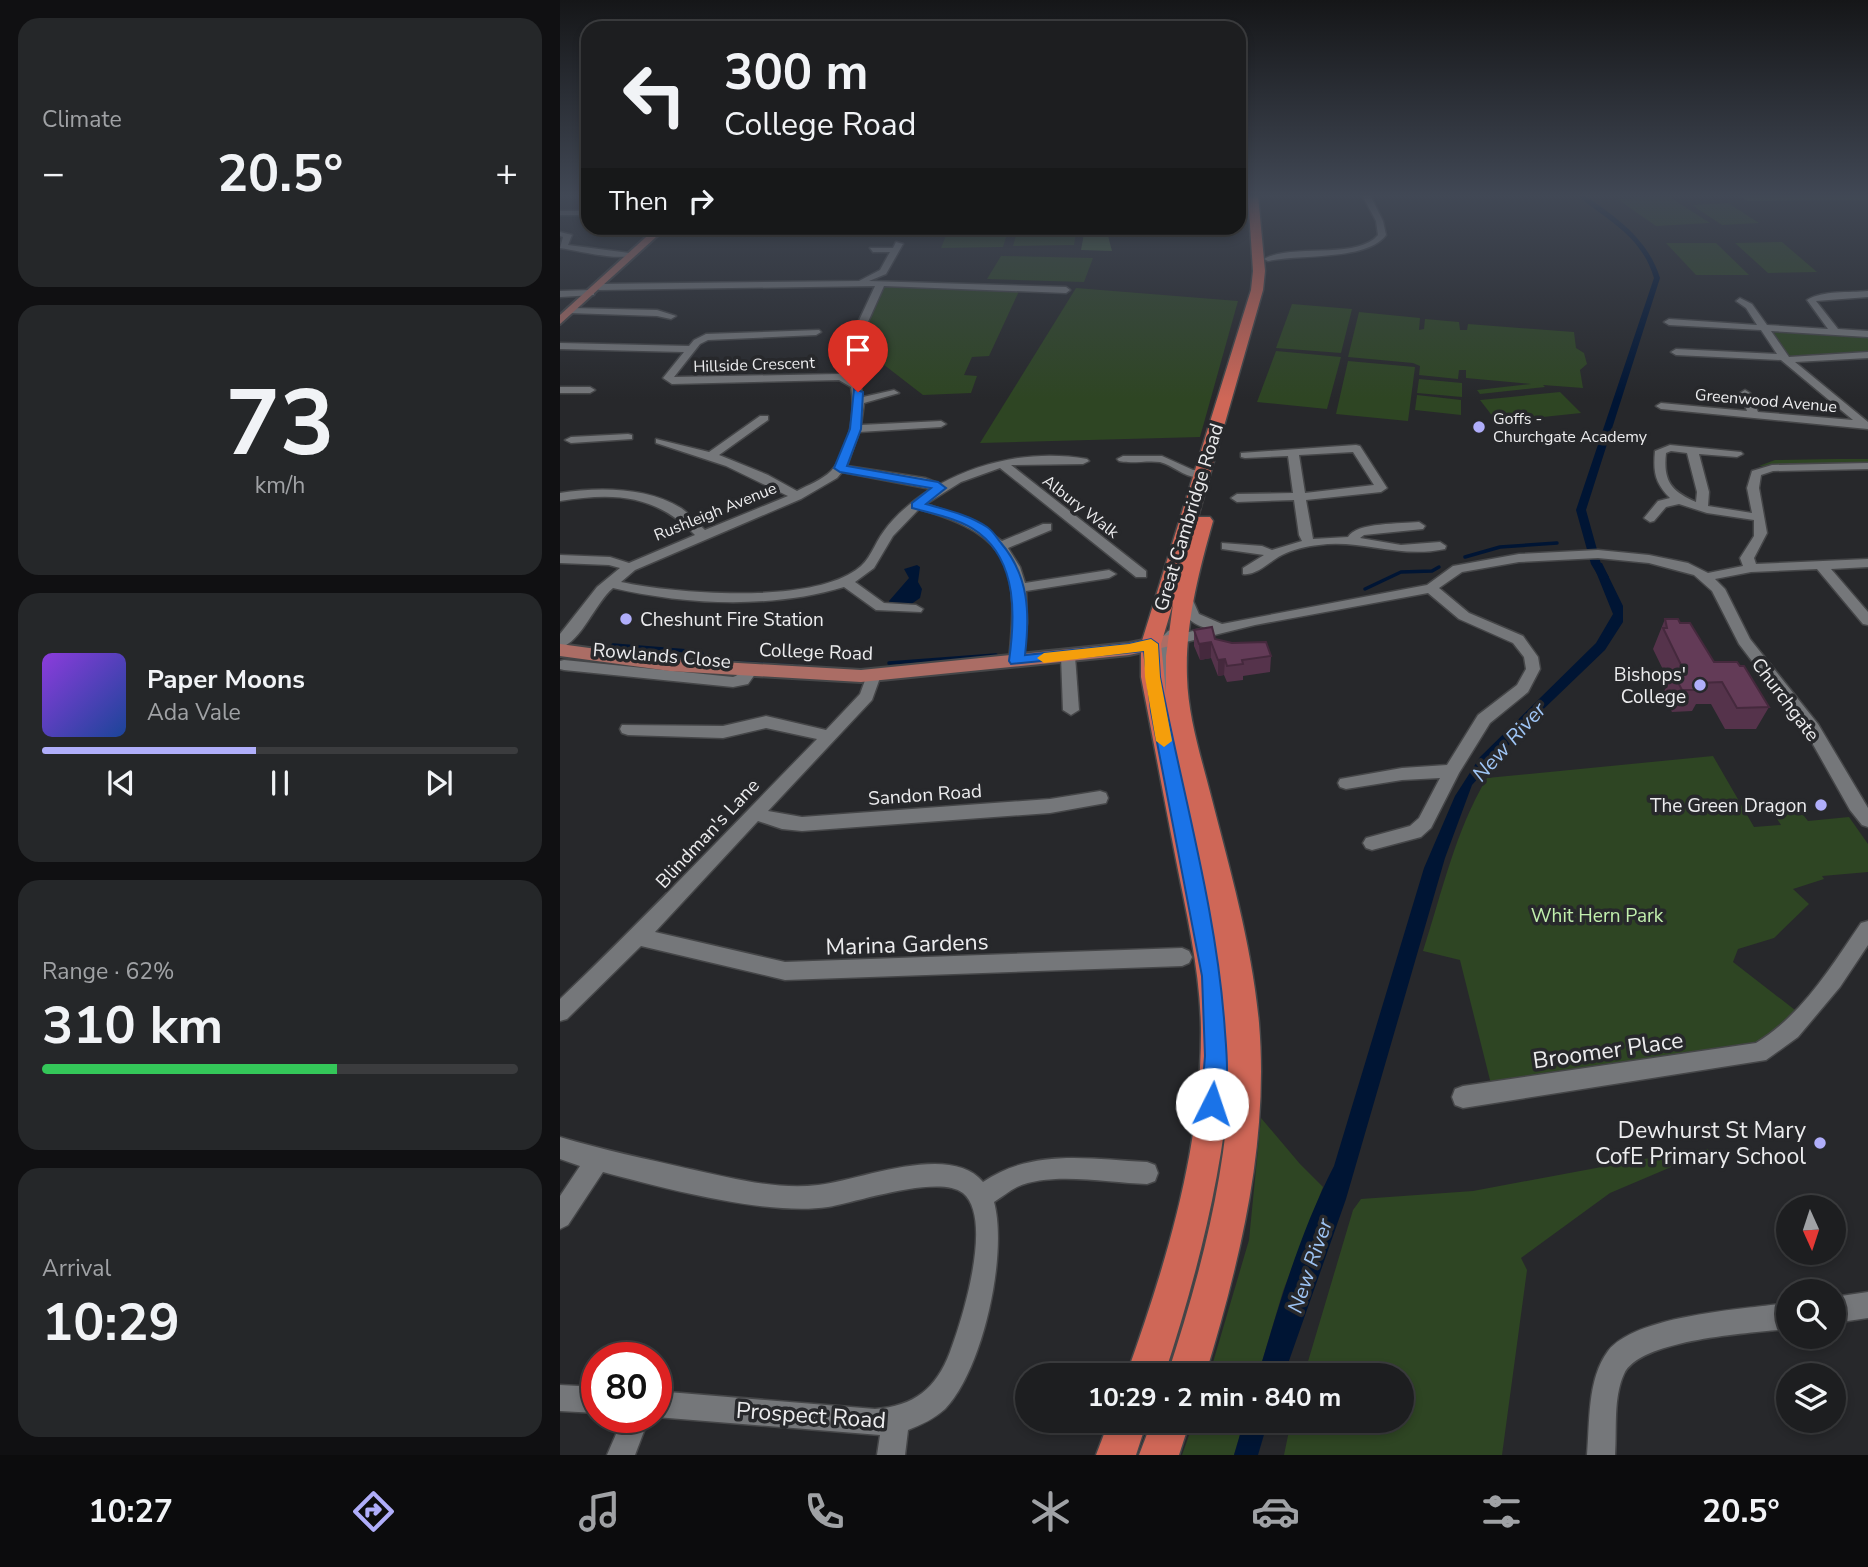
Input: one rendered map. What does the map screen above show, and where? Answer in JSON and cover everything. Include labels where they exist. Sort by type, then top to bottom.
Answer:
[{"type":"highway","name":"Great Cambridge Road","points":[[1150,1363],[1166,1316],[1198,1201],[1208,1141],[1216,1056],[1212,976],[1152,677],[1165,639],[1202,473],[1257,290],[1258,263]]},
{"type":"highway","name":"Great Cambridge Road","points":[[1190,1363],[1228,1225],[1245,1098],[1246,1066],[1244,1022],[1232,941],[1165,639],[1185,597],[1269,290],[1270,263]]},
{"type":"highway","points":[[1116,1455],[1124,1433]]},
{"type":"highway","points":[[1159,1455],[1167,1433]]},
{"type":"main road","points":[[560,321],[623,263]]},
{"type":"main road","points":[[1165,639],[1186,561],[1199,539]]},
{"type":"main road","name":"College Road","points":[[565,659],[874,675],[1112,651],[1165,639]]},
{"type":"street","points":[[857,284],[883,272],[888,263]]},
{"type":"street","points":[[854,342],[880,283]]},
{"type":"street","points":[[560,294],[595,290],[880,283],[1066,290]]},
{"type":"street","points":[[1835,332],[1811,300],[1868,294]]},
{"type":"street","points":[[1740,301],[1749,306],[1785,358],[1867,426]]},
{"type":"street","points":[[572,311],[657,313],[671,316]]},
{"type":"street","points":[[1669,322],[1868,334]]},
{"type":"street","name":"Hillside Crescent","points":[[816,332],[713,335],[698,340],[669,376],[670,380],[681,382],[841,377]]},
{"type":"street","points":[[560,346],[691,349]]},
{"type":"street","points":[[1676,352],[1785,358],[1868,355]]},
{"type":"street","points":[[841,377],[869,364]]},
{"type":"street","points":[[841,377],[856,386],[859,401],[855,429],[840,468],[925,482],[940,488]]},
{"type":"street","points":[[560,390],[590,390]]},
{"type":"street","points":[[859,401],[894,393]]},
{"type":"street","points":[[1745,393],[1754,415]]},
{"type":"street","name":"Greenwood Avenue","points":[[1661,406],[1867,426]]},
{"type":"street","points":[[712,455],[764,418]]},
{"type":"street","points":[[855,429],[941,424]]},
{"type":"street","points":[[564,450],[574,436],[628,436]]},
{"type":"street","points":[[660,441],[712,455],[756,473],[797,496]]},
{"type":"street","points":[[1237,498],[1324,496],[1381,488],[1356,448],[1245,455]]},
{"type":"street","points":[[1737,454],[1666,449],[1660,455],[1662,482],[1679,500],[1702,508],[1759,517]]},
{"type":"street","points":[[1692,450],[1703,492],[1702,508]]},
{"type":"street","points":[[1293,452],[1298,497],[1305,535],[1309,542]]},
{"type":"street","points":[[1123,459],[1162,460],[1191,473],[1202,473]]},
{"type":"street","points":[[609,583],[654,593],[775,596],[807,594],[846,582],[871,565],[888,535],[917,505],[940,488],[1002,464],[1027,460],[1083,461]]},
{"type":"street","name":"Albury Walk","points":[[1002,464],[1141,574]]},
{"type":"street","points":[[1751,568],[1747,561],[1761,535],[1752,482],[1761,470],[1868,466]]},
{"type":"street","name":"Rushleigh Avenue","points":[[560,643],[609,583],[630,567],[797,496],[820,484],[840,468]]},
{"type":"street","points":[[560,497],[608,495],[660,502],[675,509],[703,535]]},
{"type":"street","points":[[1650,519],[1662,504],[1679,500]]},
{"type":"street","points":[[917,505],[976,526],[999,547],[1014,570],[1019,588],[1020,635],[1016,661]]},
{"type":"street","points":[[1353,541],[1361,531],[1419,526]]},
{"type":"street","points":[[999,547],[1047,527]]},
{"type":"street","points":[[1248,571],[1272,554],[1309,542],[1353,541],[1401,549],[1440,543],[1458,569]]},
{"type":"street","points":[[1227,546],[1262,550],[1272,554]]},
{"type":"street","name":"College Road","points":[[1165,639],[1431,588],[1458,569],[1519,558],[1592,554],[1649,559],[1683,566],[1706,577]]},
{"type":"street","points":[[560,559],[610,561],[630,567]]},
{"type":"street","points":[[1706,577],[1751,568],[1868,563]]},
{"type":"street","points":[[1821,565],[1868,621]]},
{"type":"street","points":[[1019,588],[1109,574]]},
{"type":"street","name":"Churchgate","points":[[1706,577],[1718,589],[1738,631],[1754,656],[1812,728],[1856,805],[1868,820]]},
{"type":"street","points":[[846,582],[881,607],[916,609]]},
{"type":"street","points":[[1373,843],[1415,832],[1425,822],[1484,719],[1523,688],[1534,665],[1526,648],[1513,636],[1464,615],[1431,588]]},
{"type":"street","points":[[1185,597],[1192,617],[1200,622],[1216,625]]},
{"type":"street","name":"College Road","points":[[1165,639],[1240,620],[1255,621]]},
{"type":"street","points":[[1068,656],[1071,710]]},
{"type":"street","name":"Blindman's Lane","points":[[560,1012],[638,937],[867,696],[874,675]]},
{"type":"street","points":[[628,729],[723,732],[766,722],[829,736]]},
{"type":"street","points":[[1346,783],[1402,774],[1452,771]]},
{"type":"street","name":"Sandon Road","points":[[753,813],[782,822],[802,824],[1050,806],[1100,798]]},
{"type":"street","name":"Broomer Place","points":[[1463,1097],[1759,1053],[1778,1043],[1802,1017],[1829,985],[1868,929]]},
{"type":"street","name":"Marina Gardens","points":[[638,937],[785,971],[1182,957]]},
{"type":"street","points":[[560,1147],[597,1160],[713,1186],[791,1197],[818,1197],[890,1181],[940,1177],[964,1180],[982,1197],[1002,1182],[1027,1172],[1049,1170],[1147,1173]]},
{"type":"street","points":[[560,1217],[597,1160]]},
{"type":"street","name":"Prospect Road","points":[[672,1405],[895,1422],[908,1419],[932,1404],[947,1385],[966,1344],[979,1301],[983,1279],[986,1216],[982,1197]]},
{"type":"street","points":[[1846,1308],[1868,1305]]},
{"type":"street","points":[[1601,1455],[1612,1371],[1619,1358],[1630,1349],[1658,1335],[1776,1319]]},
{"type":"street","points":[[560,1398],[581,1399]]},
{"type":"street","points":[[891,1455],[895,1422]]},
{"type":"street","points":[[621,1455],[630,1433]]},
{"type":"green space","points":[[997,263],[1091,263],[1084,282],[987,279]]},
{"type":"green space","points":[[1685,263],[1737,263],[1749,275],[1696,275]]},
{"type":"green space","points":[[1757,263],[1806,263],[1817,272],[1768,273]]},
{"type":"green space","points":[[883,285],[1020,289],[989,356],[972,357],[964,375],[977,376],[971,393],[923,395],[870,354],[861,342]]},
{"type":"green space","points":[[1076,288],[1238,301],[1200,437],[980,443]]},
{"type":"green space","points":[[1292,304],[1352,309],[1341,353],[1276,348]]},
{"type":"green space","points":[[1359,312],[1420,318],[1419,330],[1424,329],[1425,319],[1459,322],[1460,330],[1467,330],[1468,324],[1574,332],[1576,348],[1584,353],[1587,364],[1580,370],[1583,388],[1543,385],[1545,387],[1480,394],[1477,390],[1531,384],[1466,378],[1466,370],[1459,370],[1458,379],[1419,375],[1420,366],[1413,363],[1348,357]]},
{"type":"green space","points":[[1774,333],[1868,338],[1868,354],[1791,359]]},
{"type":"green space","points":[[1276,351],[1341,357],[1327,409],[1257,402]]},
{"type":"green space","points":[[1348,361],[1415,367],[1408,421],[1336,414]]},
{"type":"green space","points":[[1419,379],[1462,383],[1462,397],[1417,393]]},
{"type":"green space","points":[[1560,392],[1581,413],[1497,422],[1480,400]]},
{"type":"green space","points":[[1417,395],[1461,400],[1461,415],[1415,410]]},
{"type":"green space","points":[[1868,459],[1868,464],[1759,466],[1775,460]]},
{"type":"green space","name":"Whit Hern Park","points":[[1713,756],[1754,827],[1781,825],[1770,808],[1796,806],[1808,821],[1849,817],[1868,844],[1868,872],[1822,876],[1824,879],[1793,889],[1809,904],[1774,938],[1738,949],[1733,962],[1795,1010],[1771,1040],[1492,1088],[1460,960],[1423,951],[1466,819],[1487,778]]},
{"type":"green space","points":[[1261,1118],[1323,1187],[1283,1291],[1262,1363],[1213,1363],[1249,1240]]},
{"type":"green space","points":[[1708,1149],[1710,1154],[1683,1162],[1610,1193],[1521,1258],[1527,1270],[1502,1455],[1284,1455],[1289,1433],[1414,1433],[1414,1363],[1308,1363],[1353,1210],[1361,1199],[1473,1191]]},
{"type":"green space","points":[[1190,1433],[1240,1433],[1234,1455],[1182,1455]]},
{"type":"water","points":[[1592,562],[1602,563],[1623,606],[1623,622],[1605,650],[1528,724],[1472,785],[1445,858],[1346,1199],[1288,1363],[1262,1363],[1301,1243],[1334,1166],[1424,868],[1455,796],[1480,757],[1596,643],[1613,614]]},
{"type":"water","points":[[917,565],[920,567],[918,582],[922,589],[920,598],[910,605],[890,605],[889,601],[909,578],[904,569]]},
{"type":"water","points":[[1240,1433],[1264,1433],[1258,1455],[1234,1455]]},
{"type":"building","points":[[1665,619],[1690,623],[1714,662],[1737,662],[1744,666],[1769,707],[1737,708],[1722,682],[1699,683],[1703,690],[1682,690],[1673,673],[1685,673],[1663,628],[1667,628]]},
{"type":"building","points":[[1212,627],[1215,639],[1232,643],[1266,642],[1271,656],[1242,660],[1243,664],[1227,666],[1225,659],[1218,660],[1211,642],[1199,644],[1194,630]]},
{"type":"waterway","name":"New River","points":[[1604,577],[1596,564],[1581,510],[1657,278],[1652,263]]},
{"type":"waterway","points":[[1465,557],[1500,547],[1557,543]]},
{"type":"waterway","points":[[1365,589],[1401,572],[1432,571],[1439,567]]},
{"type":"waterway","points":[[613,645],[701,652],[704,659],[715,662]]},
{"type":"waterway","points":[[889,663],[996,655]]},
{"type":"waterway","points":[[729,662],[797,666]]},
{"type":"slow traffic","points":[[1044,658],[1129,649],[1151,644],[1152,677],[1164,741]]},
{"type":"place","name":"Goffs - Churchgate Academy","points":[[1479,427]]},
{"type":"place","name":"Cheshunt Fire Station","points":[[626,619]]},
{"type":"place","name":"Bishops' College","points":[[1700,685]]},
{"type":"place","name":"The Green Dragon","points":[[1821,805]]},
{"type":"place","name":"Dewhurst St Mary CofE Primary School","points":[[1820,1143]]},
{"type":"route","points":[[858,392],[855,429],[840,468],[858,469],[934,485],[940,488],[917,505],[958,517],[984,531],[1006,557],[1017,578],[1020,635],[1016,661],[1129,649],[1151,644],[1152,677],[1212,976],[1216,1056],[1212,1104]]}]
